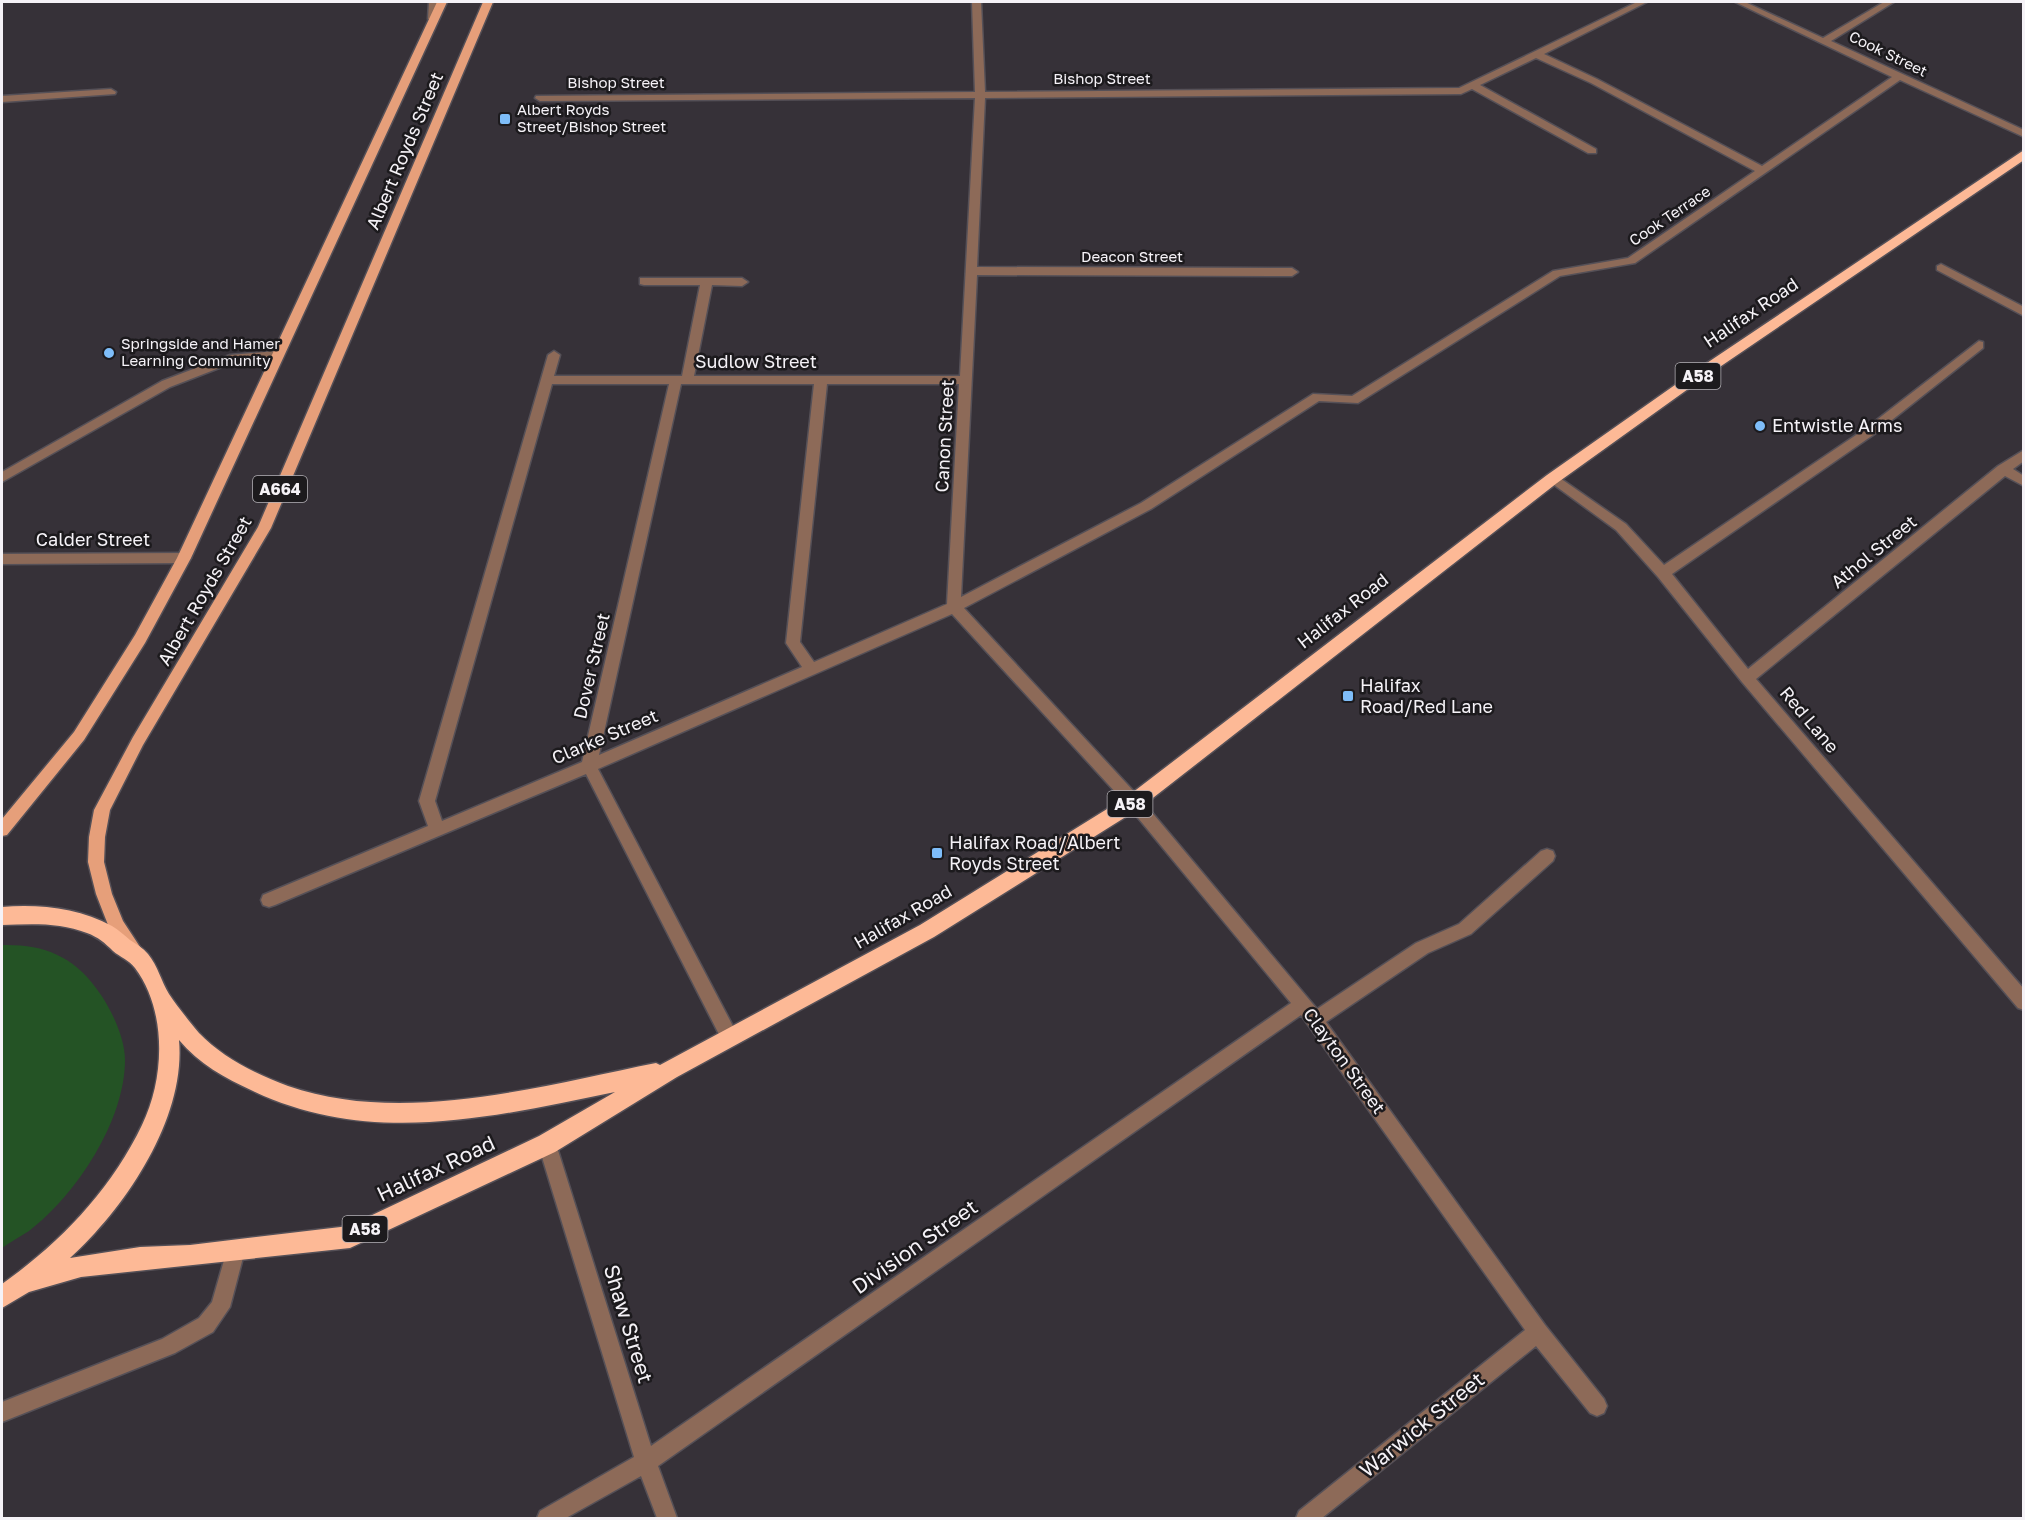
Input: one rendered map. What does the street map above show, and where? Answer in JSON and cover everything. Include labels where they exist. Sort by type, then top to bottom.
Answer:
[{"type":"highway","name":"Halifax Road","points":[[27,1281],[81,1266],[350,1237],[547,1144],[670,1070],[927,931],[1134,802],[1552,479],[1697,376],[2024,154]]},
{"type":"highway","name":"A58","points":[[2,916],[32,914],[70,919],[104,931],[142,961],[163,1000],[170,1047],[163,1096],[151,1130],[121,1183],[83,1230],[27,1281],[2,1297]]},
{"type":"highway","name":"Halifax Road","points":[[163,1000],[188,1036],[222,1064],[259,1086],[307,1103],[360,1112],[423,1114],[478,1107],[670,1070]]},
{"type":"main road","name":"Albert Royds Street","points":[[2,830],[79,736],[140,639],[184,558],[442,2]]},
{"type":"main road","name":"Albert Royds Street","points":[[142,961],[117,925],[104,894],[96,862],[97,837],[102,810],[132,751],[264,528],[488,2]]},
{"type":"street","points":[[433,19],[434,2]]},
{"type":"street","name":"Canon Street","points":[[954,607],[980,95],[976,2]]},
{"type":"street","name":"Bishop Street","points":[[540,98],[1461,91],[1643,2]]},
{"type":"street","name":"Cook Street","points":[[1739,2],[1826,40],[2024,134]]},
{"type":"street","points":[[1826,40],[1890,2]]},
{"type":"street","points":[[1535,54],[1594,81],[1764,171]]},
{"type":"street","name":"Cook Terrace","points":[[1317,397],[1354,400],[1557,273],[1631,261],[1898,76]]},
{"type":"street","points":[[1472,85],[1592,151]]},
{"type":"street","points":[[2,99],[111,92]]},
{"type":"street","points":[[1941,268],[2024,312]]},
{"type":"street","name":"Deacon Street","points":[[972,271],[1292,272]]},
{"type":"street","points":[[644,281],[742,282]]},
{"type":"street","name":"Dover Street","points":[[589,766],[707,281]]},
{"type":"street","points":[[1663,573],[1869,432],[1979,345]]},
{"type":"street","points":[[437,830],[427,801],[554,355]]},
{"type":"street","points":[[2,478],[166,384],[230,359],[276,356]]},
{"type":"street","name":"Sudlow Street","points":[[547,380],[966,380]]},
{"type":"street","points":[[811,669],[793,643],[821,380]]},
{"type":"street","name":"Clarke Street","points":[[269,900],[589,766],[954,607],[1146,506],[1317,397]]},
{"type":"street","name":"Athol Street","points":[[1747,678],[2024,454]]},
{"type":"street","points":[[2003,470],[2024,482]]},
{"type":"street","name":"Red Lane","points":[[1552,479],[1621,527],[1663,573],[1747,678],[2024,1002]]},
{"type":"street","name":"Calder Street","points":[[2,559],[184,558]]},
{"type":"street","points":[[954,607],[1134,802]]},
{"type":"street","points":[[589,766],[730,1038]]},
{"type":"street","name":"Clayton Street","points":[[1134,802],[1303,1004],[1538,1332],[1597,1406]]},
{"type":"street","points":[[1314,1021],[1422,948],[1465,929],[1547,856]]},
{"type":"street","name":"Division Street","points":[[546,1518],[646,1462],[1303,1004]]},
{"type":"street","name":"Shaw Street","points":[[547,1144],[646,1462],[667,1518]]},
{"type":"street","points":[[2,1412],[168,1346],[206,1325],[220,1307],[236,1250]]},
{"type":"street","name":"Warwick Street","points":[[1306,1518],[1538,1332]]},
{"type":"green space","points":[[2,945],[43,949],[77,967],[96,988],[111,1013],[120,1032],[125,1060],[123,1083],[117,1107],[95,1155],[64,1198],[47,1216],[2,1248]]},
{"type":"place","name":"Albert Royds Street/Bishop Street","points":[[505,119]]},
{"type":"place","name":"Springside and Hamer Learning Community","points":[[109,353]]},
{"type":"place","name":"Entwistle Arms","points":[[1760,426]]},
{"type":"place","name":"Halifax Road/Red Lane","points":[[1348,696]]},
{"type":"place","name":"Halifax Road/Albert Royds Street","points":[[937,853]]}]
